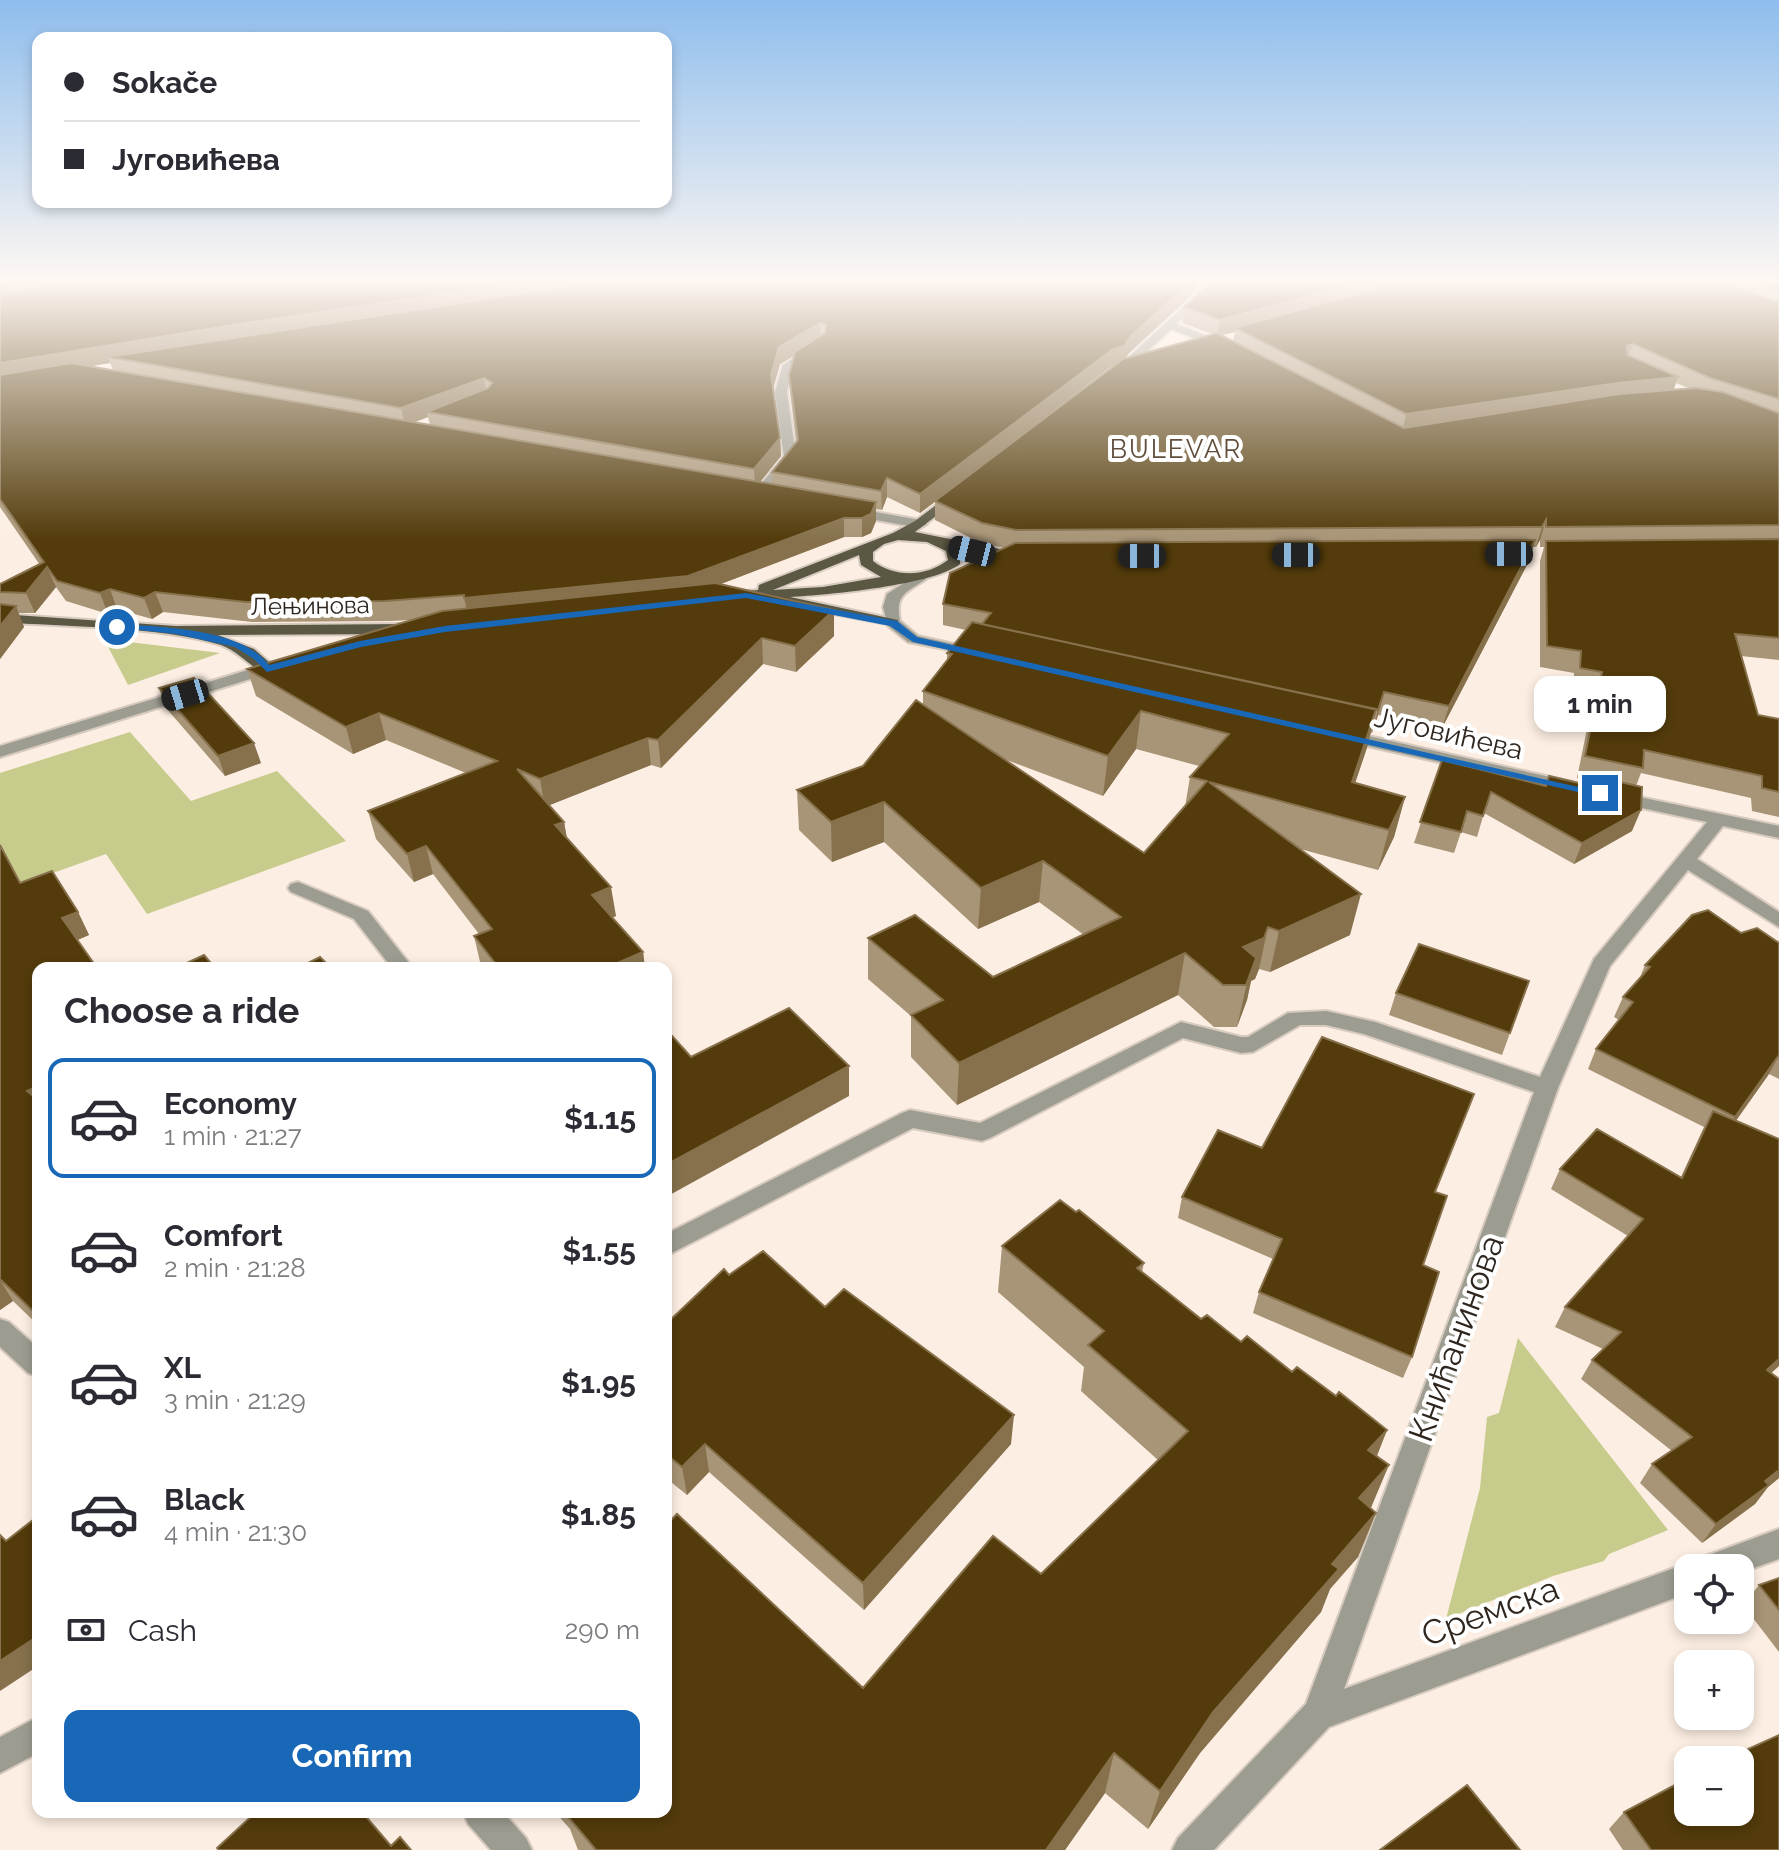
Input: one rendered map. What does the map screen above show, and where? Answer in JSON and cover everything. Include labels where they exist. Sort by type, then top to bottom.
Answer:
[{"type":"main road","points":[[1116,371],[1126,367]]},
{"type":"main road","points":[[746,595],[898,536],[920,524],[965,487]]},
{"type":"main road","points":[[920,524],[956,555],[950,567]]},
{"type":"main road","points":[[898,536],[1015,557]]},
{"type":"main road","points":[[872,545],[864,556],[871,567],[912,576]]},
{"type":"main road","points":[[714,599],[823,591],[950,567],[1035,557]]},
{"type":"main road","points":[[746,595],[893,623]]},
{"type":"main road","name":"Лењинова","points":[[0,618],[176,631],[415,631],[347,648]]},
{"type":"main road","name":"Лењинова","points":[[176,631],[238,645],[257,656],[267,669]]},
{"type":"main road","points":[[267,669],[307,658]]},
{"type":"street","points":[[759,495],[790,457],[781,392],[787,367]]},
{"type":"street","points":[[744,493],[775,498]]},
{"type":"street","points":[[837,509],[920,524]]},
{"type":"street","points":[[912,576],[894,594],[890,607],[893,623],[913,639],[990,656]]},
{"type":"street","points":[[0,752],[267,669]]},
{"type":"street","name":"Југовићева","points":[[1326,732],[1779,832]]},
{"type":"street","name":"Книћанинова","points":[[1190,1850],[1318,1715],[1547,1088],[1601,964],[1718,820]]},
{"type":"street","points":[[1684,859],[1779,921]]},
{"type":"street","points":[[298,888],[361,915],[398,962]]},
{"type":"street","points":[[672,1243],[910,1119],[982,1132],[1181,1030],[1241,1045],[1253,1044],[1296,1018],[1326,1018],[1367,1027],[1547,1088]]},
{"type":"street","points":[[0,1330],[32,1359]]},
{"type":"street","points":[[1752,1554],[1779,1544]]},
{"type":"street","name":"Сремска","points":[[1318,1715],[1674,1583]]},
{"type":"street","points":[[0,1756],[32,1737]]},
{"type":"street","points":[[485,1818],[514,1850]]},
{"type":"green space","points":[[104,639],[220,653],[128,685]]},
{"type":"green space","points":[[130,732],[191,801],[277,771],[346,841],[147,914],[106,854],[0,892],[0,773]]},
{"type":"green space","points":[[1518,1338],[1668,1530],[1609,1554],[1604,1561],[1553,1576],[1446,1619],[1480,1488],[1487,1417],[1499,1413]]},
{"type":"building","points":[[45,367],[96,367],[876,502],[871,514],[862,518],[844,518],[688,576],[464,598],[464,595],[385,601],[246,602],[155,592],[144,598],[110,589],[100,593],[57,581],[47,567],[26,593],[0,592],[0,584],[44,562],[0,499],[0,375]]},
{"type":"building","points":[[167,367],[773,367],[771,375],[780,438],[754,469],[427,412],[488,388],[492,383],[484,378],[401,408]]},
{"type":"building","points":[[791,367],[1089,367],[920,494],[887,478],[881,491],[772,472],[798,440],[789,375]]},
{"type":"building","points":[[1112,367],[1285,367],[1404,428],[1619,394],[1696,388],[1723,392],[1779,413],[1779,525],[1546,527],[1546,520],[1542,527],[1016,530],[982,523],[935,501]]},
{"type":"building","points":[[1313,367],[1656,367],[1678,377],[1618,383],[1406,414]]},
{"type":"building","points":[[1686,367],[1779,367],[1779,399]]},
{"type":"building","points":[[1779,539],[1779,638],[1735,634],[1758,715],[1779,719],[1779,792],[1762,788],[1762,776],[1644,750],[1643,768],[1585,756],[1602,672],[1580,668],[1581,651],[1547,646],[1546,541]]},
{"type":"building","points":[[1535,540],[1449,706],[1384,692],[1378,710],[982,624],[991,613],[943,604],[950,573],[1015,543]]},
{"type":"building","points":[[715,583],[834,610],[795,646],[762,638],[658,740],[648,738],[540,779],[517,769],[564,822],[555,825],[611,887],[592,895],[643,952],[619,962],[494,962],[474,936],[492,929],[426,846],[407,854],[368,811],[497,761],[379,713],[346,727],[247,669],[442,611]]},
{"type":"building","points":[[0,604],[16,606],[0,626]]},
{"type":"building","points":[[972,622],[1376,709],[1352,782],[1405,797],[1389,830],[1209,782],[1361,894],[1279,931],[1268,927],[1264,938],[1243,947],[1256,958],[1246,985],[1223,985],[1185,953],[959,1063],[911,1015],[943,1000],[868,938],[915,915],[993,977],[1121,917],[1043,861],[981,888],[884,802],[831,822],[797,790],[863,766],[916,700],[1144,853],[1207,781],[1190,777],[1229,734],[1141,711],[1108,756],[923,691],[952,654],[947,653]]},
{"type":"building","points":[[194,678],[254,743],[218,756],[159,688]]},
{"type":"building","points":[[1442,760],[1546,786],[1549,776],[1579,783],[1581,773],[1642,787],[1641,810],[1582,843],[1491,792],[1483,816],[1467,811],[1461,832],[1420,822]]},
{"type":"building","points":[[0,845],[20,883],[52,871],[78,912],[62,918],[93,962],[32,962],[32,1089],[27,1091],[32,1095],[32,1310],[0,1279]]},
{"type":"building","points":[[1708,910],[1741,933],[1757,928],[1779,943],[1779,1055],[1735,1117],[1596,1049],[1633,1002],[1623,997],[1650,967],[1645,965],[1692,915]]},
{"type":"building","points":[[1419,944],[1529,981],[1510,1033],[1396,993]]},
{"type":"building","points":[[204,955],[210,962],[189,962]]},
{"type":"building","points":[[789,1008],[849,1066],[672,1162],[672,1036],[691,1057]]},
{"type":"building","points":[[1322,1037],[1474,1094],[1435,1192],[1447,1196],[1423,1265],[1439,1272],[1412,1357],[1259,1292],[1282,1239],[1182,1197],[1218,1130],[1262,1148]]},
{"type":"building","points":[[1713,1111],[1779,1139],[1779,1359],[1767,1370],[1779,1379],[1779,1470],[1765,1481],[1769,1485],[1716,1524],[1652,1464],[1692,1437],[1592,1360],[1621,1332],[1565,1307],[1643,1219],[1560,1169],[1597,1129],[1682,1178]]},
{"type":"building","points":[[1060,1200],[1076,1212],[1079,1210],[1144,1263],[1137,1268],[1201,1319],[1207,1315],[1241,1342],[1247,1336],[1292,1372],[1297,1367],[1336,1396],[1339,1392],[1387,1430],[1368,1450],[1389,1465],[1359,1498],[1376,1513],[1332,1564],[1339,1569],[1213,1712],[1160,1791],[1114,1753],[1046,1850],[596,1850],[569,1818],[672,1818],[672,1519],[677,1514],[863,1688],[993,1536],[1041,1574],[1188,1431],[1088,1345],[1104,1331],[1002,1246]]},
{"type":"building","points":[[763,1251],[825,1307],[844,1289],[1014,1415],[863,1583],[705,1444],[682,1467],[672,1459],[672,1318],[724,1269],[729,1275]]},
{"type":"building","points":[[32,1521],[32,1640],[0,1661],[0,1535],[6,1541]]},
{"type":"building","points":[[1779,1578],[1779,1610],[1759,1585]]},
{"type":"building","points":[[1779,1735],[1779,1850],[1651,1850],[1624,1812],[1674,1785],[1674,1826],[1754,1826],[1754,1746]]},
{"type":"building","points":[[1467,1785],[1520,1850],[1380,1850]]},
{"type":"building","points":[[250,1818],[367,1818],[391,1846],[400,1837],[411,1850],[219,1850],[217,1848]]},
{"type":"district","name":"BULEVAR","points":[[1176,449]]},
{"type":"route","points":[[117,627],[176,631],[238,645],[257,656],[267,669],[360,644],[445,629],[746,595],[847,612],[893,623],[899,631],[913,639],[1600,793]]}]
